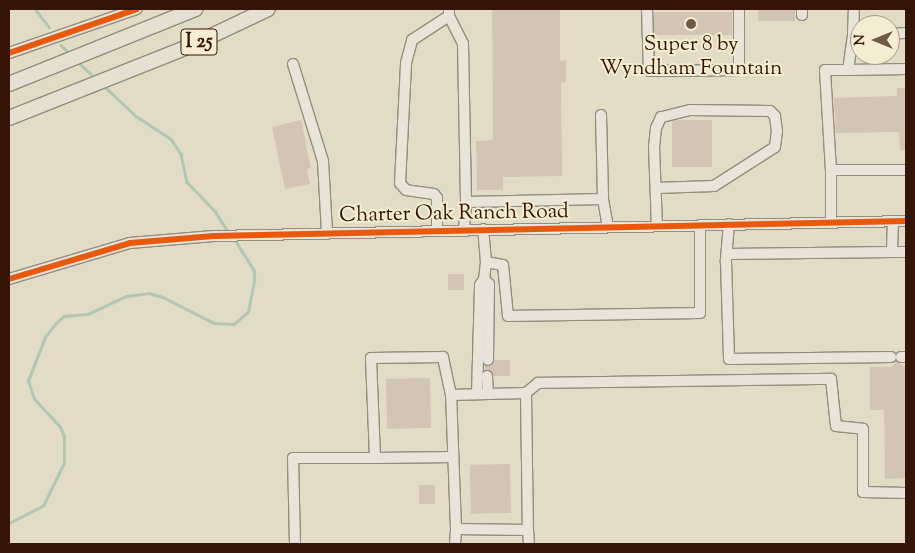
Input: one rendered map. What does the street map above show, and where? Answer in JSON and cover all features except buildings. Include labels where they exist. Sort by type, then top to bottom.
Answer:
[{"type":"highway","name":"I 25","points":[[9,84],[61,65],[196,9]]},
{"type":"highway","name":"I 25","points":[[9,118],[128,72],[268,9]]},
{"type":"street","points":[[9,53],[137,9]]},
{"type":"street","points":[[647,9],[649,71],[658,71],[740,70],[739,9]]},
{"type":"street","points":[[437,230],[438,198],[434,194],[406,190],[400,183],[406,62],[412,40],[449,13],[463,44],[466,202],[464,230]]},
{"type":"street","points":[[848,70],[850,62]]},
{"type":"street","points":[[293,64],[323,160],[327,232]]},
{"type":"street","points":[[831,222],[831,170],[825,70],[906,69]]},
{"type":"street","points":[[656,188],[714,186],[775,147],[777,131],[775,116],[770,111],[690,110],[661,118],[656,128],[654,146],[657,226]]},
{"type":"street","points":[[601,115],[603,198],[608,227]]},
{"type":"street","points":[[831,170],[906,170]]},
{"type":"street","points":[[466,202],[603,198]]},
{"type":"street","points":[[892,221],[892,252]]},
{"type":"street","name":"Charter Oak Ranch Road","points":[[9,279],[130,243],[214,236],[327,232],[906,221]]},
{"type":"street","points":[[729,224],[727,254],[728,359],[899,357]]},
{"type":"street","points":[[486,262],[503,265],[508,316],[700,313],[700,225]]},
{"type":"street","points":[[482,394],[480,285],[484,279],[486,262],[483,229]]},
{"type":"street","points":[[727,254],[906,252]]},
{"type":"street","points":[[484,279],[489,284],[488,360]]},
{"type":"street","points":[[375,458],[371,358],[443,357],[451,394],[455,544]]},
{"type":"street","points":[[482,394],[487,376]]},
{"type":"street","points":[[451,394],[526,393],[538,383],[831,379],[836,426],[863,429],[863,492],[906,493]]},
{"type":"street","points":[[526,393],[528,544]]},
{"type":"street","points":[[295,544],[293,458],[453,457]]},
{"type":"street","points":[[456,529],[528,530]]},
{"type":"waterway","points":[[35,9],[49,27]]},
{"type":"waterway","points":[[61,45],[70,54]]},
{"type":"waterway","points":[[77,61],[95,78]]},
{"type":"waterway","points":[[103,85],[136,116],[171,139],[181,154],[187,182],[215,211],[229,233]]},
{"type":"waterway","points":[[9,523],[43,506],[64,463],[64,437],[60,427],[34,399],[28,381],[45,337],[56,323],[64,316],[88,314],[126,296],[149,293],[163,297],[214,323],[234,324],[248,312],[254,280],[254,271],[234,239]]},
{"type":"cycle path","points":[[9,53],[137,9]]},
{"type":"cycle path","points":[[9,279],[130,243],[214,236],[906,221]]},
{"type":"place","name":"Super 8 by Wyndham Fountain","points":[[691,24]]}]
